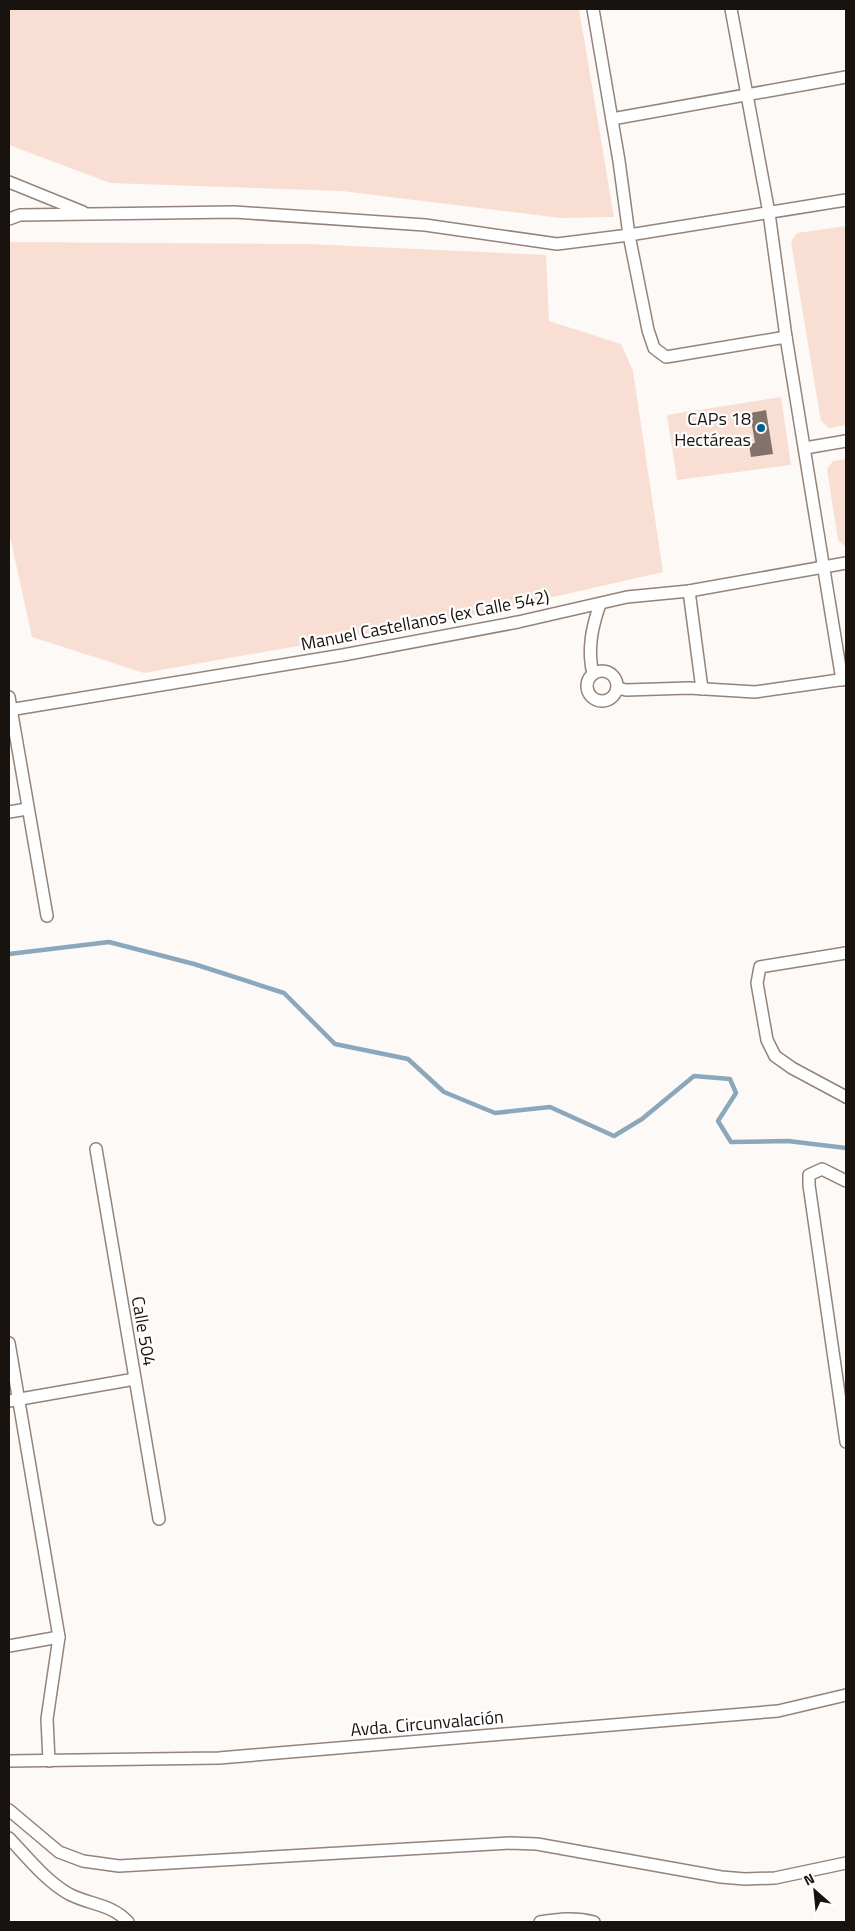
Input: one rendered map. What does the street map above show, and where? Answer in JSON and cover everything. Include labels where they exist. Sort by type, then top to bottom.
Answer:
[{"type":"street","points":[[593,9],[620,161],[629,235],[648,330],[654,348],[666,357],[786,337]]},
{"type":"street","points":[[618,688],[626,690],[689,688],[755,692],[844,679],[786,337],[768,213],[731,9]]},
{"type":"street","points":[[612,119],[846,77]]},
{"type":"street","points":[[9,182],[88,214]]},
{"type":"street","points":[[9,219],[20,215],[234,212],[425,226],[557,244],[629,235],[846,200]]},
{"type":"street","points":[[805,448],[846,441]]},
{"type":"street","name":"Manuel Castellanos (ex Calle 542)","points":[[10,709],[343,655],[518,622],[627,597],[689,591],[846,563]]},
{"type":"street","points":[[689,591],[702,689]]},
{"type":"street","points":[[593,674],[589,657],[595,619],[600,604]]},
{"type":"street","points":[[602,671],[612,674],[618,688],[613,696],[604,701],[595,699],[588,692],[587,682],[593,674],[602,671]]},
{"type":"street","points":[[9,697],[47,916]]},
{"type":"street","points":[[9,812],[27,809]]},
{"type":"street","points":[[846,953],[760,967],[757,983],[766,1040],[775,1056],[792,1068],[846,1097]]},
{"type":"street","name":"Calle 504","points":[[96,1149],[159,1519]]},
{"type":"street","points":[[846,1181],[822,1169],[809,1174],[808,1185],[846,1442]]},
{"type":"street","points":[[9,1343],[14,1400],[59,1637],[47,1719],[48,1761]]},
{"type":"street","points":[[14,1400],[135,1379]]},
{"type":"street","points":[[9,1646],[59,1637]]},
{"type":"street","name":"Avda. Circunvalación","points":[[10,1765],[48,1761],[219,1758],[778,1711],[846,1695]]},
{"type":"street","points":[[9,1810],[59,1852],[83,1861],[119,1866],[510,1842],[537,1844],[721,1877],[745,1879],[775,1878],[846,1863]]},
{"type":"street","points":[[9,1838],[54,1884],[70,1894],[119,1912],[128,1922]]},
{"type":"street","points":[[540,1922],[564,1918],[594,1922]]},
{"type":"shaded area","points":[[9,9],[579,9],[614,217],[561,218],[342,191],[110,183],[9,145]]},
{"type":"shaded area","points":[[846,226],[846,425],[829,428],[821,421],[791,242],[797,233]]},
{"type":"shaded area","points":[[9,242],[308,244],[546,255],[549,321],[621,344],[633,371],[663,572],[474,615],[144,673],[32,637],[9,532]]},
{"type":"shaded area","points":[[781,397],[791,465],[677,480],[667,415]]},
{"type":"shaded area","points":[[846,459],[846,547],[838,540],[827,469],[833,461]]},
{"type":"building","name":"CAPs 18 Hectáreas","points":[[766,410],[773,454],[751,457],[749,444],[755,443],[750,413]]},
{"type":"waterway","points":[[9,954],[109,942],[194,964],[284,993],[335,1044],[408,1059],[444,1092],[495,1113],[550,1107],[614,1136],[642,1119],[694,1076],[730,1079],[736,1093],[718,1121],[731,1142],[788,1141],[846,1148]]},
{"type":"place","name":"CAPs 18 Hectáreas","points":[[761,428]]}]
